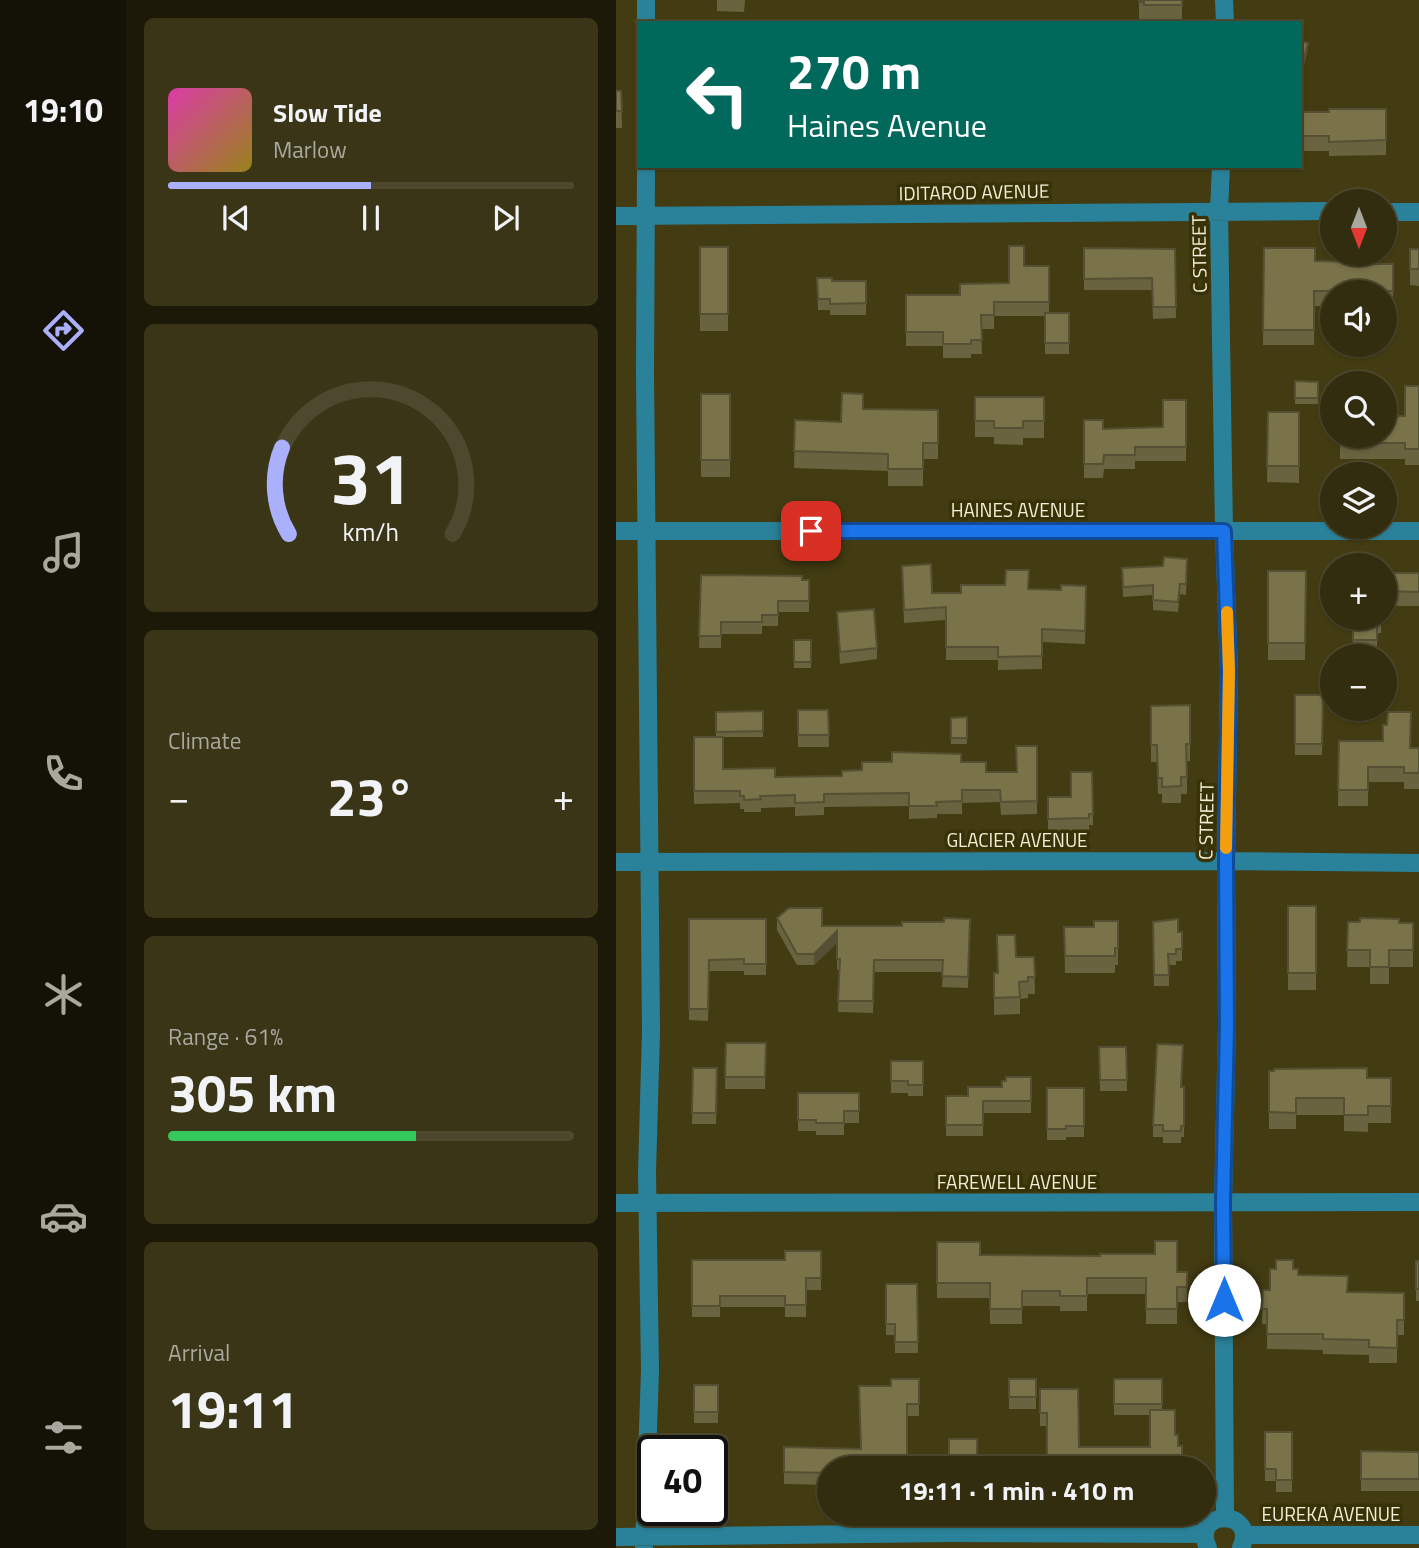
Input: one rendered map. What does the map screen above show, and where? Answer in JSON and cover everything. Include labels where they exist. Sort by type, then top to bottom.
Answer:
[{"type":"street","points":[[646,0],[646,21]]},
{"type":"street","points":[[1224,0],[1225,21]]},
{"type":"street","points":[[644,1543],[650,1370],[646,168]]},
{"type":"street","name":"C STREET","points":[[1221,168],[1219,211],[1224,531],[1229,671],[1223,1202],[1225,1517]]},
{"type":"street","name":"IDITAROD AVENUE","points":[[616,216],[1320,211]]},
{"type":"street","points":[[1397,212],[1419,212]]},
{"type":"street","name":"HAINES AVENUE","points":[[616,531],[1419,531]]},
{"type":"street","name":"GLACIER AVENUE","points":[[616,862],[1419,863]]},
{"type":"street","name":"FAREWELL AVENUE","points":[[616,1203],[1419,1202]]},
{"type":"street","points":[[616,1537],[644,1543],[949,1532],[1206,1541],[1214,1520],[1225,1517],[1236,1521],[1242,1541]]},
{"type":"street","name":"EUREKA AVENUE","points":[[1242,1541],[1419,1535]]},
{"type":"building","points":[[1139,0],[1182,0],[1182,5],[1144,5],[1144,2]]},
{"type":"building","points":[[1302,42],[1308,43],[1302,58]]},
{"type":"building","points":[[616,91],[621,91],[622,111],[616,111]]},
{"type":"building","points":[[1329,109],[1386,109],[1386,140],[1329,142],[1329,136],[1302,136],[1302,112],[1329,112]]},
{"type":"building","points":[[1009,246],[1024,246],[1024,266],[1049,266],[1049,302],[994,302],[994,315],[981,315],[982,340],[971,340],[971,344],[943,344],[943,332],[906,332],[906,295],[960,295],[960,284],[1009,283]]},
{"type":"building","points":[[700,247],[728,247],[728,314],[700,314]]},
{"type":"building","points":[[1084,248],[1175,249],[1176,307],[1153,307],[1152,278],[1084,279]]},
{"type":"building","points":[[1264,248],[1315,248],[1315,261],[1320,261],[1320,266],[1393,266],[1393,280],[1320,280],[1320,291],[1314,291],[1314,330],[1263,330]]},
{"type":"building","points":[[1410,249],[1419,249],[1419,269],[1410,269]]},
{"type":"building","points":[[817,278],[866,281],[866,303],[830,304],[830,299],[818,299]]},
{"type":"building","points":[[1045,313],[1069,313],[1069,343],[1045,343]]},
{"type":"building","points":[[1295,381],[1318,382],[1318,398],[1295,398]]},
{"type":"building","points":[[1405,386],[1419,386],[1419,449],[1405,449],[1405,443],[1397,443],[1397,416],[1405,416]]},
{"type":"building","points":[[842,393],[863,394],[863,409],[938,410],[938,443],[923,443],[923,469],[888,469],[888,454],[794,451],[795,420],[841,422]]},
{"type":"building","points":[[701,394],[730,394],[730,460],[701,460]]},
{"type":"building","points":[[975,397],[1044,397],[1044,421],[1023,421],[1023,428],[994,428],[994,421],[975,421]]},
{"type":"building","points":[[1163,400],[1186,400],[1186,447],[1135,447],[1135,455],[1104,455],[1103,464],[1084,464],[1084,420],[1103,420],[1103,429],[1163,427]]},
{"type":"building","points":[[1268,412],[1299,412],[1299,466],[1267,466]]},
{"type":"building","points":[[1164,557],[1187,559],[1186,584],[1180,584],[1178,602],[1153,600],[1153,585],[1123,587],[1122,568],[1163,566]]},
{"type":"building","points":[[931,564],[932,593],[961,593],[961,585],[1005,585],[1006,570],[1029,570],[1028,589],[1061,590],[1061,585],[1086,586],[1085,631],[1042,629],[1042,656],[998,657],[998,647],[946,647],[946,607],[904,610],[902,566]]},
{"type":"building","points":[[1268,571],[1306,571],[1305,643],[1268,643]]},
{"type":"building","points":[[1397,573],[1419,573],[1419,592],[1397,591]]},
{"type":"building","points":[[701,575],[802,576],[802,580],[809,580],[809,601],[778,601],[778,615],[762,615],[762,622],[721,622],[721,636],[699,636]]},
{"type":"building","points":[[874,609],[877,648],[840,652],[837,612]]},
{"type":"building","points":[[1353,630],[1377,630],[1377,640],[1353,640]]},
{"type":"building","points":[[794,640],[811,640],[811,662],[794,662]]},
{"type":"building","points":[[1295,695],[1320,695],[1322,744],[1295,744]]},
{"type":"building","points":[[1190,705],[1190,744],[1186,744],[1187,777],[1181,777],[1181,786],[1162,787],[1162,778],[1158,778],[1157,745],[1151,745],[1151,706]]},
{"type":"building","points":[[798,710],[828,710],[829,735],[798,735]]},
{"type":"building","points":[[763,711],[763,731],[716,732],[716,712]]},
{"type":"building","points":[[1397,712],[1411,712],[1410,748],[1419,748],[1419,773],[1404,773],[1404,767],[1368,767],[1368,790],[1338,790],[1339,741],[1383,741],[1383,725],[1387,725],[1387,721],[1397,721]]},
{"type":"building","points":[[967,717],[967,738],[951,738],[951,718]]},
{"type":"building","points":[[694,737],[723,737],[723,769],[775,768],[775,777],[842,776],[842,771],[862,770],[862,762],[892,762],[892,752],[961,754],[961,762],[986,762],[986,772],[1017,772],[1016,746],[1037,746],[1037,801],[1001,802],[1000,790],[962,790],[962,801],[936,802],[937,806],[909,806],[909,793],[824,794],[824,802],[795,803],[795,795],[760,796],[761,799],[744,800],[740,791],[694,791]]},
{"type":"building","points":[[1071,772],[1092,772],[1093,814],[1089,814],[1089,818],[1048,819],[1048,797],[1071,797]]},
{"type":"building","points":[[1288,906],[1316,906],[1316,973],[1288,973]]},
{"type":"building","points":[[789,908],[822,908],[822,926],[902,926],[902,922],[944,922],[944,918],[970,919],[968,977],[942,976],[943,960],[874,960],[873,1001],[838,1001],[840,959],[837,959],[837,931],[814,954],[797,954],[777,918]]},
{"type":"building","points":[[1360,918],[1399,919],[1399,923],[1413,923],[1413,950],[1389,950],[1389,967],[1370,967],[1370,950],[1347,950],[1348,922],[1360,922]]},
{"type":"building","points":[[689,919],[766,919],[766,964],[744,964],[744,959],[709,960],[708,1009],[689,1009]]},
{"type":"building","points":[[1178,919],[1178,932],[1182,932],[1182,949],[1176,949],[1176,954],[1168,954],[1169,975],[1154,975],[1153,922]]},
{"type":"building","points":[[1094,921],[1118,921],[1118,948],[1115,948],[1115,956],[1065,956],[1064,927],[1094,927]]},
{"type":"building","points":[[997,935],[1015,935],[1016,957],[1034,957],[1035,977],[1019,982],[1020,997],[994,998],[994,973],[998,973]]},
{"type":"building","points":[[726,1043],[766,1043],[765,1077],[725,1077]]},
{"type":"building","points":[[1157,1044],[1183,1045],[1181,1087],[1184,1087],[1184,1126],[1181,1126],[1181,1131],[1163,1131],[1163,1125],[1153,1125]]},
{"type":"building","points":[[1099,1047],[1126,1047],[1127,1080],[1100,1080]]},
{"type":"building","points":[[891,1061],[923,1061],[923,1085],[908,1085],[908,1081],[891,1081]]},
{"type":"building","points":[[693,1068],[717,1068],[716,1113],[692,1113]]},
{"type":"building","points":[[1367,1068],[1367,1078],[1391,1078],[1391,1106],[1368,1106],[1368,1115],[1344,1115],[1344,1098],[1296,1098],[1296,1113],[1269,1112],[1269,1071]]},
{"type":"building","points":[[1006,1077],[1031,1077],[1031,1101],[983,1101],[983,1125],[946,1125],[946,1096],[968,1096],[968,1087],[1002,1087],[1002,1081],[1006,1081]]},
{"type":"building","points":[[1047,1088],[1084,1088],[1084,1126],[1047,1129]]},
{"type":"building","points":[[798,1093],[859,1093],[859,1111],[844,1111],[844,1123],[798,1120]]},
{"type":"building","points":[[1155,1241],[1177,1241],[1177,1272],[1187,1272],[1187,1287],[1177,1287],[1177,1309],[1146,1309],[1146,1278],[1087,1278],[1087,1296],[1060,1296],[1060,1291],[1022,1291],[1022,1309],[990,1309],[990,1283],[937,1283],[937,1242],[980,1242],[980,1255],[1100,1256],[1155,1254]]},
{"type":"building","points":[[785,1251],[821,1251],[821,1278],[806,1278],[806,1305],[785,1305],[785,1296],[720,1296],[720,1306],[692,1306],[692,1260],[785,1260]]},
{"type":"building","points":[[1276,1260],[1293,1260],[1293,1269],[1298,1269],[1298,1275],[1348,1276],[1347,1292],[1404,1293],[1404,1320],[1397,1320],[1397,1348],[1369,1347],[1369,1340],[1323,1339],[1323,1334],[1267,1334],[1267,1309],[1262,1309],[1263,1290],[1270,1290],[1270,1269],[1276,1269]]},
{"type":"building","points":[[1416,1261],[1419,1261],[1419,1289],[1416,1289]]},
{"type":"building","points":[[886,1284],[917,1284],[918,1342],[895,1342],[895,1324],[886,1324]]},
{"type":"building","points":[[891,1379],[919,1379],[919,1404],[907,1404],[907,1456],[817,1456],[817,1473],[784,1472],[784,1447],[861,1449],[859,1386],[891,1386]]},
{"type":"building","points":[[1009,1379],[1036,1379],[1036,1397],[1009,1397]]},
{"type":"building","points":[[1114,1379],[1162,1379],[1162,1404],[1114,1404]]},
{"type":"building","points":[[694,1385],[718,1385],[718,1412],[694,1412]]},
{"type":"building","points":[[1040,1389],[1078,1389],[1079,1447],[1150,1447],[1150,1410],[1175,1410],[1175,1435],[1178,1435],[1178,1446],[1182,1446],[1182,1456],[1047,1456],[1047,1413],[1040,1413]]},
{"type":"building","points":[[1265,1432],[1292,1432],[1292,1480],[1276,1480],[1276,1469],[1265,1469]]},
{"type":"building","points":[[949,1439],[977,1439],[977,1456],[949,1456]]},
{"type":"building","points":[[1361,1451],[1419,1452],[1419,1479],[1361,1479]]},
{"type":"slow traffic","points":[[1226,848],[1229,671],[1227,612]]},
{"type":"route","points":[[811,531],[1224,531],[1229,671],[1224,1300]]}]
